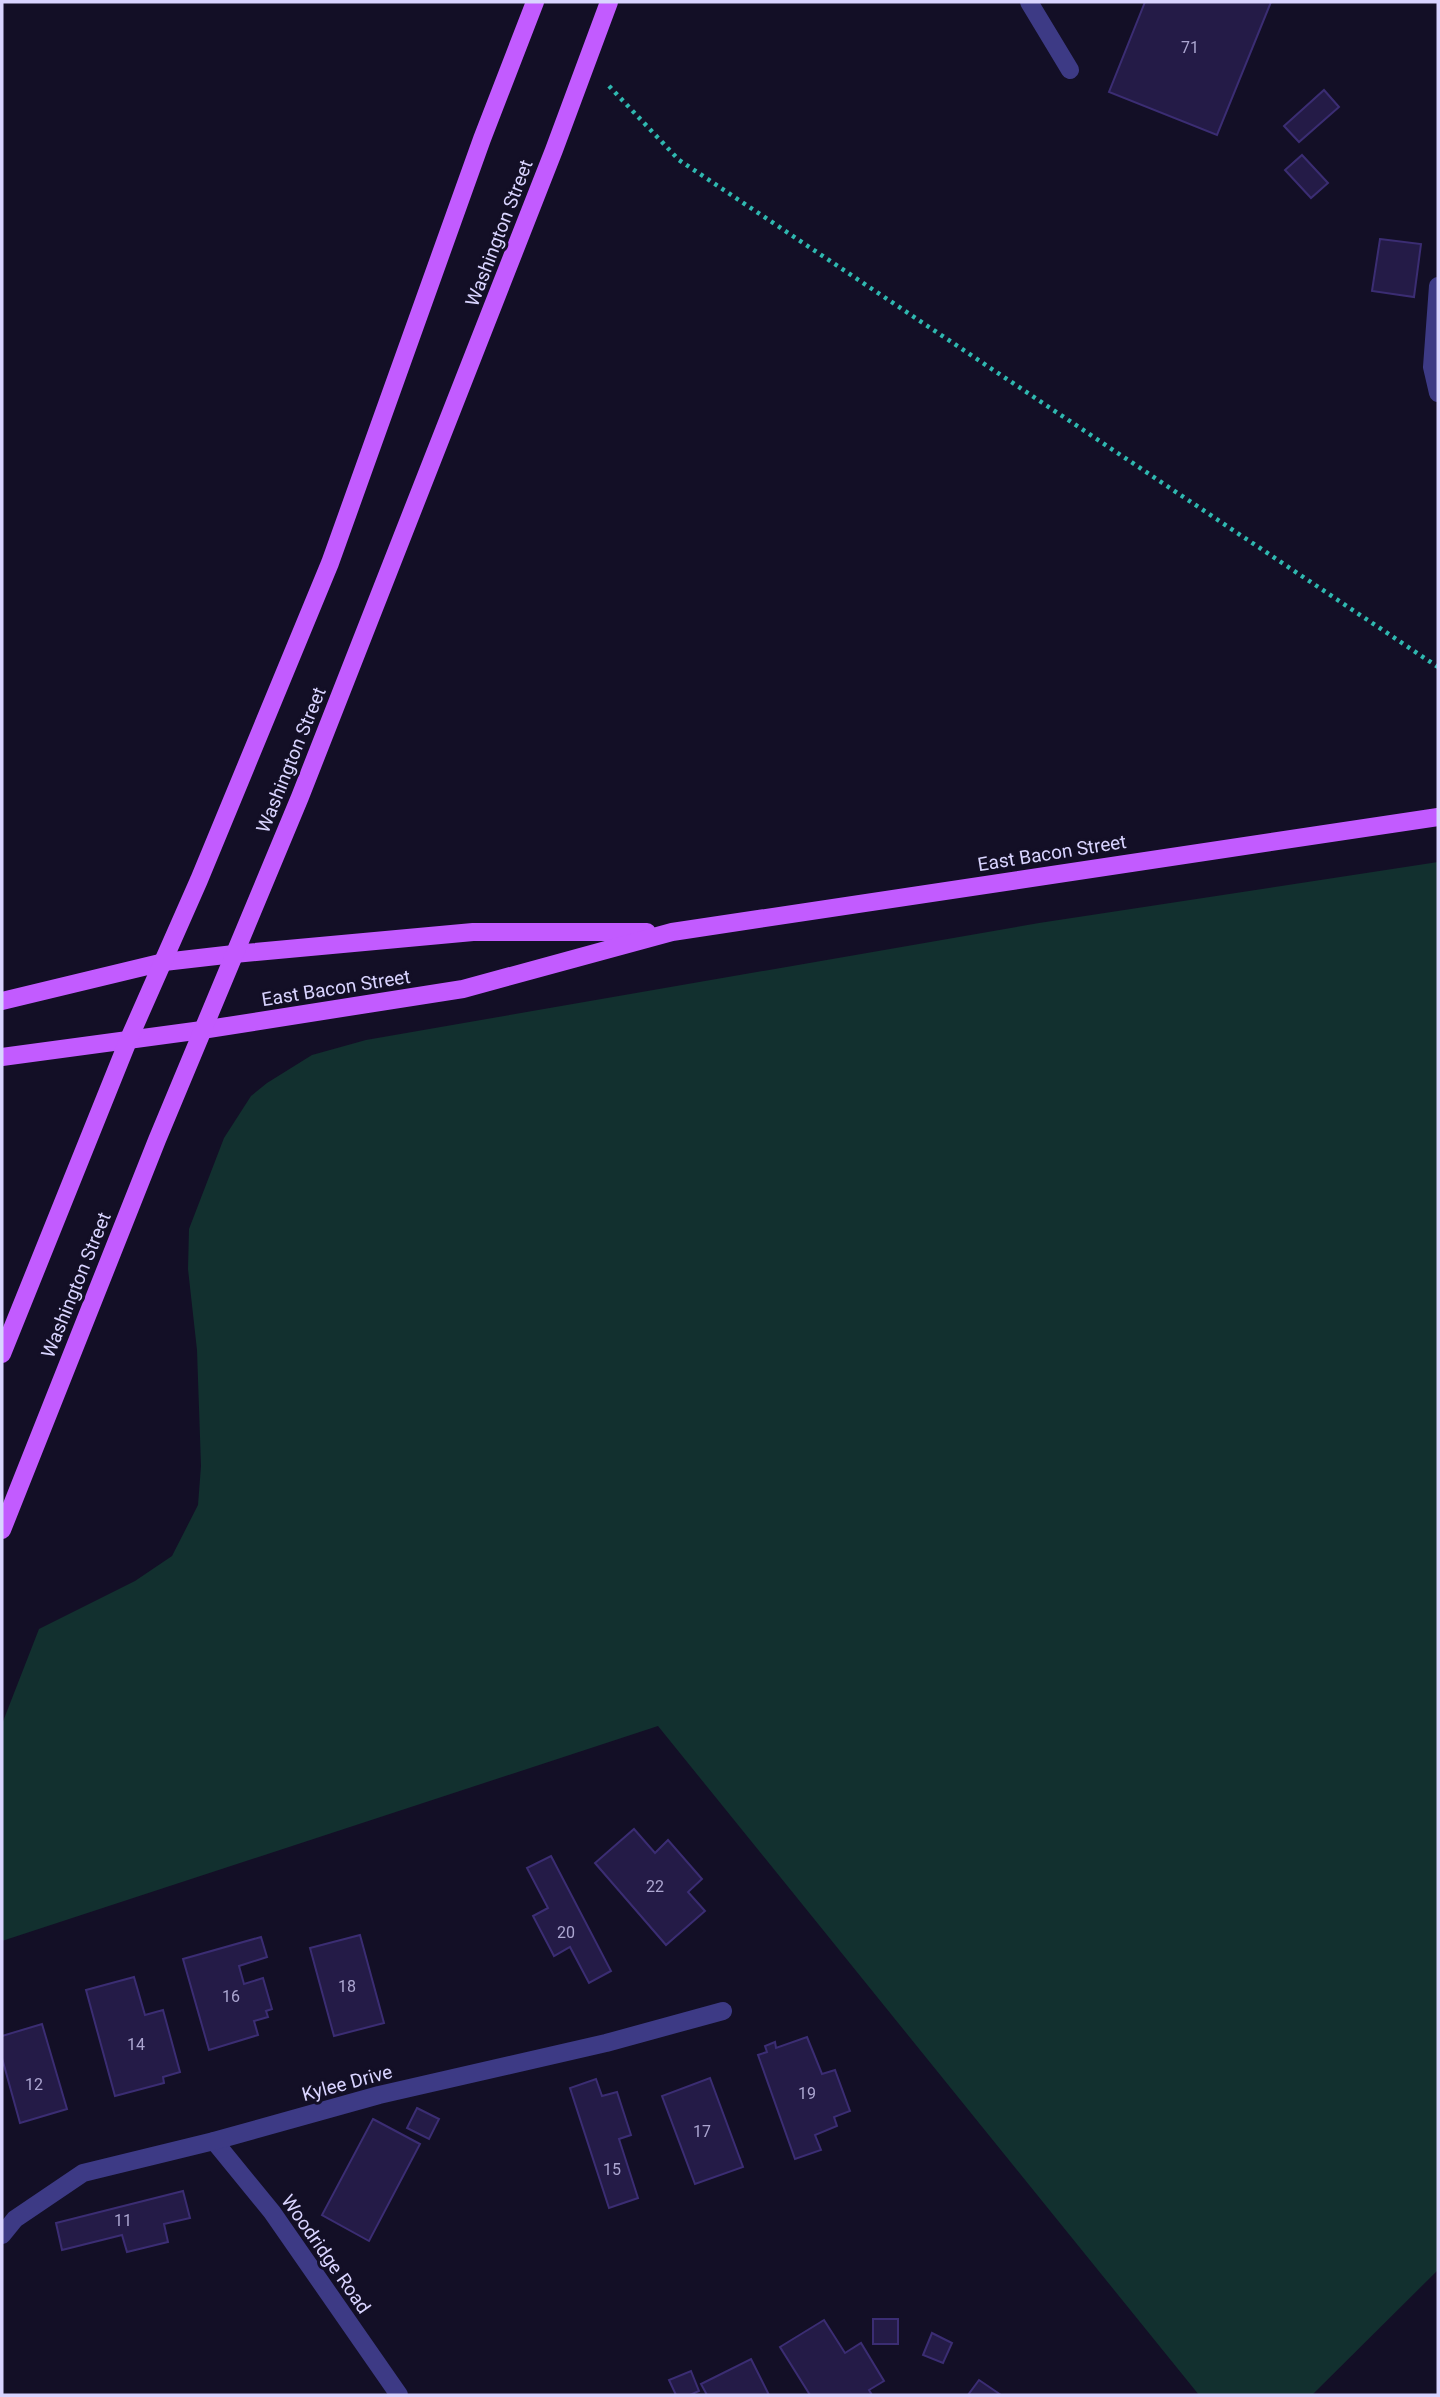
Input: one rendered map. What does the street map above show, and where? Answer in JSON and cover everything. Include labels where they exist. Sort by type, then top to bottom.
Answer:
[{"type":"main road","name":"Washington Street","points":[[2,1353],[128,1041],[164,962],[330,563],[482,139],[535,2]]},
{"type":"main road","name":"Washington Street","points":[[2,1530],[202,1030],[300,797],[610,2]]},
{"type":"main road","name":"East Bacon Street","points":[[2,1057],[128,1041],[463,989],[672,932],[1438,817]]},
{"type":"main road","name":"East Bacon Street","points":[[2,1001],[164,962],[234,954],[473,932],[672,932]]},
{"type":"street","points":[[1029,2],[1070,70]]},
{"type":"street","points":[[1438,286],[1432,366],[1438,393]]},
{"type":"street","name":"Kylee Drive","points":[[2,2235],[15,2218],[83,2173],[214,2141],[379,2095],[606,2043],[723,2011]]},
{"type":"street","name":"Woodridge Road","points":[[214,2141],[272,2212],[399,2395]]},
{"type":"path","points":[[586,62],[679,160],[1438,667]]},
{"type":"green space","points":[[1438,862],[1438,2270],[1312,2395],[1199,2395],[658,1726],[2,1941],[2,1724],[39,1629],[135,1581],[172,1556],[198,1505],[201,1466],[197,1350],[188,1269],[189,1229],[224,1138],[251,1096],[267,1083],[312,1055],[366,1040],[1039,923]]},
{"type":"building","points":[[1145,2],[1271,2],[1217,135],[1109,92]]},
{"type":"building","points":[[1324,90],[1339,107],[1299,142],[1284,126]]},
{"type":"building","points":[[1302,155],[1328,183],[1311,198],[1285,170]]},
{"type":"building","points":[[1380,239],[1421,244],[1414,297],[1372,291]]},
{"type":"building","points":[[634,1829],[655,1853],[668,1840],[702,1879],[688,1892],[705,1911],[666,1945],[595,1863]]},
{"type":"building","points":[[551,1856],[611,1971],[589,1983],[570,1947],[554,1956],[533,1916],[548,1908],[527,1868]]},
{"type":"building","points":[[360,1935],[384,2023],[334,2036],[310,1948]]},
{"type":"building","points":[[261,1937],[267,1957],[239,1966],[244,1984],[263,1978],[272,2009],[266,2011],[268,2017],[254,2021],[258,2035],[209,2050],[183,1959]]},
{"type":"building","points":[[134,1977],[145,2015],[163,2010],[180,2072],[163,2077],[164,2083],[115,2096],[86,1990]]},
{"type":"building","points":[[42,2024],[67,2109],[20,2123],[2,2058],[2,2036]]},
{"type":"building","points":[[807,2037],[822,2074],[835,2070],[850,2111],[834,2117],[837,2126],[815,2135],[821,2150],[795,2159],[758,2055],[767,2052],[765,2046],[775,2042],[776,2048]]},
{"type":"building","points":[[710,2078],[743,2167],[695,2184],[662,2096]]},
{"type":"building","points":[[596,2079],[602,2096],[617,2092],[631,2135],[619,2139],[638,2198],[609,2208],[570,2088]]},
{"type":"building","points":[[417,2108],[439,2119],[429,2139],[407,2128]]},
{"type":"building","points":[[373,2119],[420,2144],[369,2241],[322,2215]]},
{"type":"building","points":[[183,2191],[190,2218],[164,2224],[168,2242],[127,2252],[122,2235],[62,2250],[56,2223]]},
{"type":"building","points":[[873,2319],[898,2319],[898,2344],[873,2344]]},
{"type":"building","points":[[824,2320],[845,2353],[861,2343],[884,2381],[869,2390],[872,2395],[810,2395],[780,2347]]},
{"type":"building","points":[[932,2333],[952,2343],[943,2363],[923,2355]]},
{"type":"building","points":[[751,2359],[769,2395],[707,2395],[701,2384]]},
{"type":"building","points":[[691,2371],[699,2391],[690,2395],[676,2395],[669,2380]]},
{"type":"building","points":[[979,2380],[1001,2395],[968,2395]]}]
